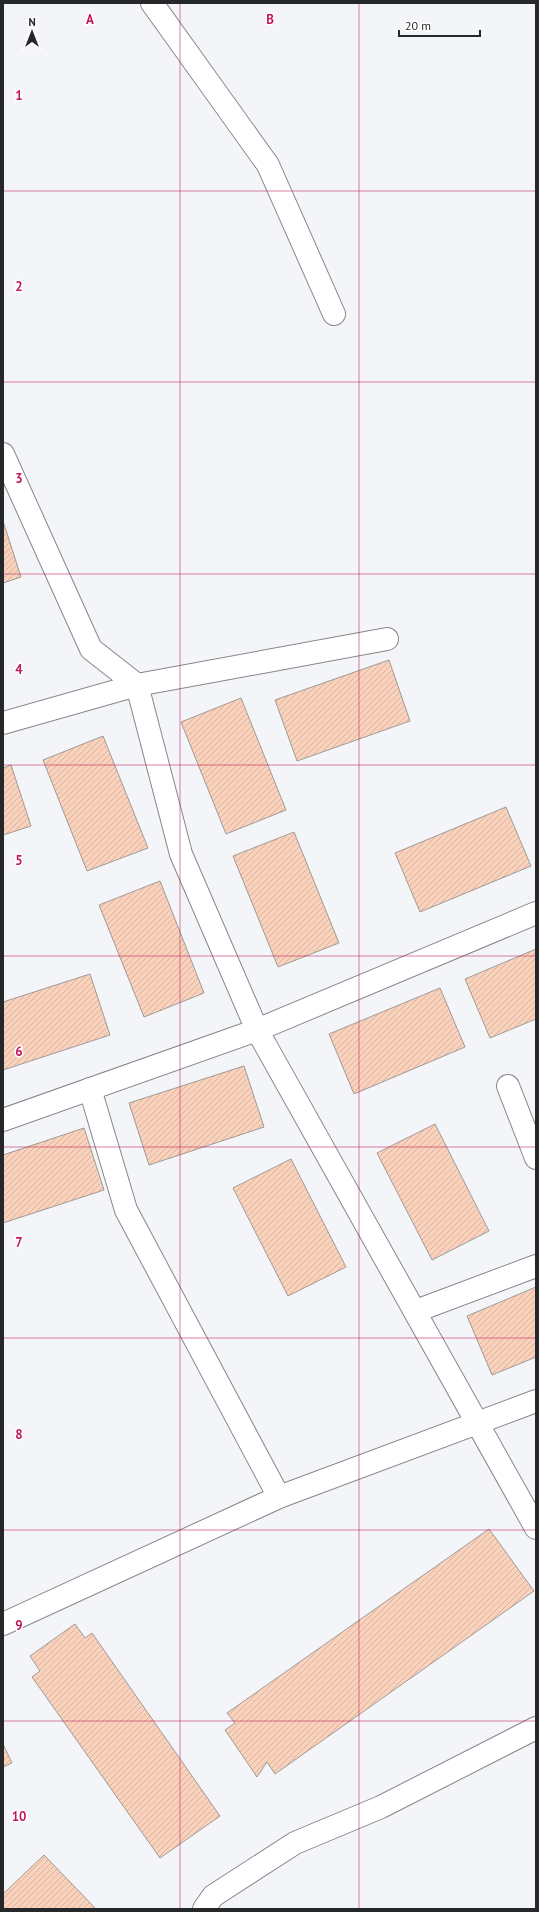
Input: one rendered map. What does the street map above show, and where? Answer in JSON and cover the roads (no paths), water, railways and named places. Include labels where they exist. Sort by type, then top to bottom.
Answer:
[{"type":"street","points":[[152,3],[268,166],[334,314]]},
{"type":"street","points":[[3,454],[91,649],[137,685],[181,854],[257,1030],[416,1311],[536,1528]]},
{"type":"street","points":[[3,722],[137,685],[387,639]]},
{"type":"street","points":[[3,1120],[257,1030],[536,913]]},
{"type":"street","points":[[508,1086],[536,1158]]},
{"type":"street","points":[[90,1089],[126,1210],[279,1497]]},
{"type":"street","points":[[416,1311],[536,1266]]},
{"type":"street","points":[[3,1624],[279,1497],[536,1401]]},
{"type":"street","points":[[204,1909],[213,1896],[295,1843],[381,1807],[536,1728]]}]
